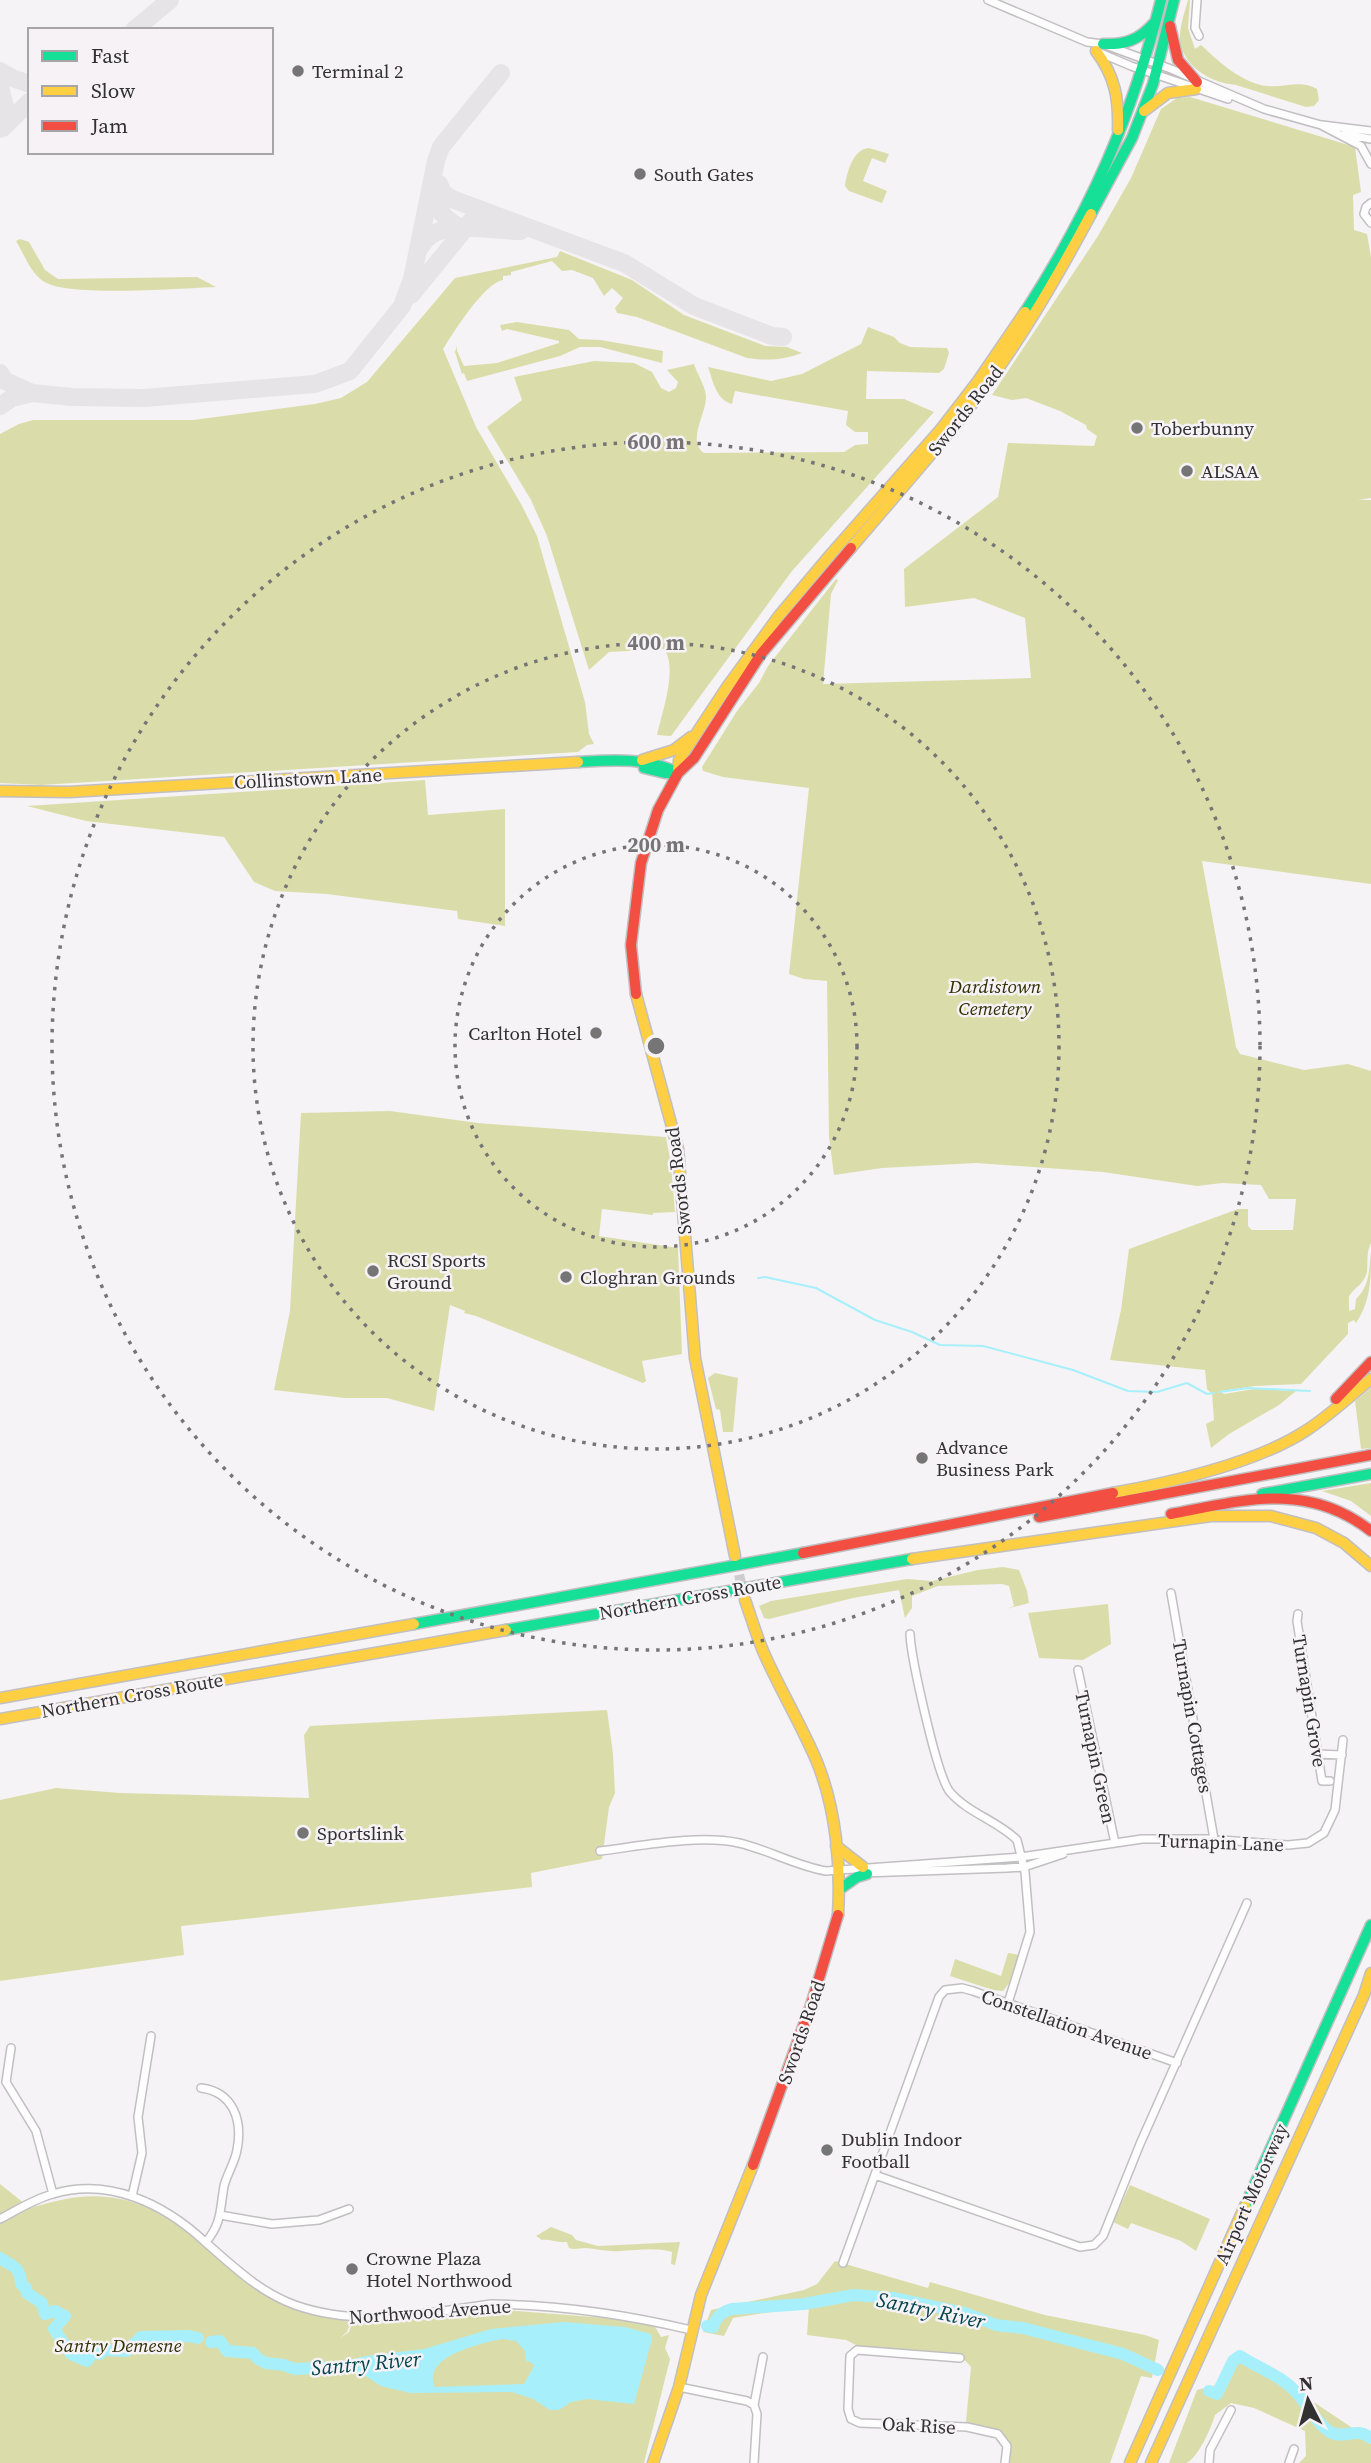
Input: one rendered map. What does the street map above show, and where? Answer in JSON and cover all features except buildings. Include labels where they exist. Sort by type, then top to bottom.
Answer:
[{"type":"main road","name":"Swords Road","points":[[678,773],[679,760],[697,732],[786,608],[833,550],[939,432],[993,361],[1068,241],[1118,138],[1144,65],[1161,0]]},
{"type":"main road","name":"Swords Road","points":[[735,1556],[695,1358],[680,1157],[671,1116],[639,1010],[632,966],[634,913],[641,863],[658,810],[678,773],[694,758],[761,654],[937,447],[1027,326],[1075,248],[1116,171],[1143,112],[1157,70],[1174,0]]},
{"type":"main road","points":[[1118,138],[1119,97],[1116,81],[1100,47],[1129,44],[1137,40],[1157,19]]},
{"type":"main road","points":[[1143,112],[1168,93],[1197,85],[1178,60],[1170,22]]},
{"type":"main road","points":[[639,761],[674,750],[697,732]]},
{"type":"main road","name":"Collinstown Lane","points":[[616,761],[665,773],[678,773]]},
{"type":"main road","name":"Collinstown Lane","points":[[0,791],[69,792],[616,761],[639,761],[668,767],[678,773]]},
{"type":"main road","points":[[1218,1467],[1303,1424],[1337,1398],[1371,1362]]},
{"type":"main road","points":[[748,1564],[1080,1500],[1258,1456],[1307,1430],[1371,1379]]},
{"type":"main road","points":[[748,1564],[1074,1511],[1371,1455]]},
{"type":"main road","points":[[943,1555],[1371,1474]]},
{"type":"main road","points":[[1196,1509],[1267,1500],[1315,1501],[1356,1520],[1371,1531]]},
{"type":"main road","name":"Northern Cross Route","points":[[0,1719],[943,1555],[1211,1516],[1271,1516],[1317,1528],[1344,1543],[1371,1566]]},
{"type":"main road","name":"Northern Cross Route","points":[[0,1698],[748,1564]]},
{"type":"main road","name":"Swords Road","points":[[653,2463],[679,2387],[701,2295],[766,2133],[811,2005],[835,1927],[840,1889],[830,1809],[817,1763],[764,1655],[745,1600]]},
{"type":"main road","points":[[836,1846],[861,1870],[857,1877],[840,1889]]},
{"type":"main road","name":"Airport Motorway","points":[[1130,2463],[1371,1923]]},
{"type":"main road","name":"Airport Motorway","points":[[1151,2463],[1364,1995],[1371,1973]]},
{"type":"main road","points":[[1364,1995],[1371,1986]]},
{"type":"street","points":[[988,0],[1157,70],[1180,72],[1197,85],[1321,125],[1361,146],[1371,164]]},
{"type":"street","points":[[1196,0],[1195,28],[1199,36]]},
{"type":"street","points":[[1321,125],[1371,131]]},
{"type":"street","points":[[1336,132],[1371,139]]},
{"type":"street","points":[[1371,203],[1364,214],[1371,223]]},
{"type":"street","name":"Turnapin Cottages","points":[[1171,1593],[1214,1839]]},
{"type":"street","name":"Turnapin Grove","points":[[1298,1614],[1322,1781],[1330,1780]]},
{"type":"street","points":[[910,1634],[925,1708],[946,1786],[962,1802],[1014,1837],[1024,1867],[1030,1932],[1008,2003]]},
{"type":"street","name":"Turnapin Green","points":[[1078,1670],[1115,1843]]},
{"type":"street","name":"Turnapin Lane","points":[[861,1870],[1021,1857],[1142,1839],[1214,1839],[1299,1845],[1317,1839],[1324,1833],[1335,1810],[1343,1740]]},
{"type":"street","points":[[1318,1754],[1342,1755]]},
{"type":"street","name":"Turnapin Lane","points":[[600,1851],[718,1840],[751,1847],[815,1869],[839,1871],[1024,1867],[1077,1850]]},
{"type":"street","name":"Constellation Avenue","points":[[875,2175],[1080,2248],[1094,2245],[1103,2236],[1140,2144],[1247,1902]]},
{"type":"street","name":"Constellation Avenue","points":[[843,2263],[940,1997],[945,1990],[962,1988],[1177,2063]]},
{"type":"street","points":[[132,2196],[142,2154],[138,2117],[151,2036]]},
{"type":"street","points":[[11,2048],[6,2082],[36,2131],[52,2194]]},
{"type":"street","points":[[201,2088],[215,2090],[225,2096],[234,2111],[237,2124],[237,2151],[225,2185],[218,2224],[206,2242]]},
{"type":"street","name":"Northwood Avenue","points":[[0,2220],[52,2194],[85,2190],[108,2191],[132,2196],[164,2210],[206,2242],[245,2277],[271,2294],[297,2306],[342,2317],[388,2318],[491,2304],[510,2304],[613,2313],[691,2330]]},
{"type":"street","points":[[220,2214],[272,2224],[319,2220],[349,2209]]},
{"type":"street","name":"Oak Rise","points":[[960,2358],[857,2350],[850,2356],[848,2409],[851,2419],[860,2423],[967,2427],[998,2434],[1007,2446],[1005,2463]]},
{"type":"street","points":[[754,2463],[757,2414],[754,2405],[763,2357]]},
{"type":"street","points":[[679,2387],[747,2401],[754,2405]]},
{"type":"street","points":[[1209,2463],[1210,2450],[1231,2410]]},
{"type":"street","points":[[1289,2463],[1294,2449]]},
{"type":"green space","points":[[1188,0],[1188,28],[1195,49],[1201,45],[1231,71],[1258,84],[1311,86],[1317,89],[1319,100],[1314,106],[1306,107],[1216,80],[1197,70],[1184,54],[1181,44],[1180,33]]},
{"type":"green space","name":"Dardistown Cemetery","points":[[1190,97],[1355,147],[1361,192],[1353,195],[1354,230],[1367,234],[1371,257],[1371,498],[1358,500],[1371,500],[1371,884],[1202,861],[1236,1047],[1240,1054],[1304,1070],[1348,1064],[1371,1071],[1371,1243],[1366,1276],[1349,1296],[1349,1311],[1355,1309],[1356,1299],[1366,1283],[1371,1251],[1369,1289],[1365,1306],[1356,1323],[1354,1320],[1348,1323],[1348,1334],[1301,1384],[1220,1391],[1224,1394],[1254,1389],[1296,1391],[1279,1405],[1229,1434],[1211,1448],[1206,1424],[1214,1420],[1212,1394],[1207,1389],[1205,1370],[1110,1360],[1121,1310],[1129,1249],[1238,1209],[1248,1209],[1248,1226],[1252,1230],[1293,1230],[1296,1199],[1269,1199],[1261,1185],[1222,1183],[1197,1186],[1103,1172],[976,1163],[882,1168],[834,1175],[829,1137],[827,981],[804,979],[789,974],[809,788],[723,777],[703,771],[702,767],[768,666],[836,579],[838,580],[831,594],[823,684],[1031,678],[1025,618],[974,598],[905,607],[904,569],[998,497],[1008,443],[1094,446],[1097,436],[1087,429],[1086,425],[1060,411],[1026,398],[1012,400],[992,395],[1098,236],[1131,178],[1161,109],[1177,98]]},
{"type":"green space","points":[[869,148],[889,154],[885,163],[872,158],[863,181],[887,191],[882,203],[849,191],[845,186],[855,157],[863,149]]},
{"type":"green space","points":[[20,239],[29,242],[45,270],[58,279],[197,277],[216,287],[99,291],[56,286],[43,281],[34,273],[16,241]]},
{"type":"green space","points":[[560,251],[632,280],[684,315],[765,346],[787,347],[802,353],[775,359],[747,358],[637,317],[617,313],[615,308],[623,298],[612,288],[604,296],[593,278],[572,270],[562,271],[552,261],[503,276],[503,280],[495,283],[479,299],[443,349],[476,427],[537,536],[585,702],[589,734],[594,744],[587,745],[578,752],[41,785],[0,783],[0,434],[33,420],[193,420],[315,404],[341,398],[367,382],[455,278],[557,257]]},
{"type":"green space","points":[[517,322],[569,330],[579,339],[601,340],[663,351],[662,363],[600,347],[580,347],[560,356],[467,381],[455,352],[457,346],[464,366],[497,363],[559,343],[507,329],[502,331],[500,325]]},
{"type":"green space","points":[[868,327],[894,337],[910,347],[947,348],[949,353],[944,369],[939,373],[867,371],[866,399],[904,399],[934,412],[792,571],[671,736],[657,735],[670,667],[664,649],[609,652],[589,670],[547,536],[531,500],[487,427],[522,400],[514,377],[594,361],[634,363],[652,372],[661,388],[669,392],[676,388],[678,382],[667,370],[694,364],[706,396],[697,434],[699,448],[704,453],[844,452],[855,445],[868,444],[868,432],[855,432],[846,425],[848,411],[735,391],[732,404],[719,394],[708,367],[771,381],[802,374],[861,344]]},
{"type":"green space","points":[[425,780],[428,815],[505,809],[505,926],[458,919],[457,911],[327,894],[275,891],[254,882],[224,837],[86,821],[27,806]]},
{"type":"green space","name":"RCSI Sports Ground","points":[[390,1111],[478,1123],[666,1137],[675,1212],[653,1215],[602,1209],[599,1236],[678,1248],[682,1354],[642,1361],[646,1381],[643,1383],[464,1313],[465,1311],[450,1305],[434,1411],[387,1398],[345,1398],[274,1390],[290,1311],[301,1113]]},
{"type":"green space","points":[[715,1373],[738,1378],[733,1432],[723,1432],[720,1410],[716,1409],[708,1378]]},
{"type":"green space","points":[[1371,1388],[1371,1448],[1361,1449],[1355,1401]]},
{"type":"green space","points":[[1371,1483],[1371,1516],[1351,1501],[1322,1491]]},
{"type":"green space","points":[[1003,1567],[1019,1570],[1029,1603],[1006,1609],[1014,1606],[1009,1586],[1002,1584],[938,1586],[912,1596],[912,1608],[905,1618],[899,1590],[853,1598],[769,1619],[764,1618],[759,1606],[771,1601],[907,1579],[932,1581]]},
{"type":"green space","points":[[1108,1604],[1111,1644],[1083,1660],[1039,1658],[1028,1613]]},
{"type":"green space","name":"Sportslink","points":[[607,1710],[615,1793],[609,1807],[602,1859],[531,1873],[532,1887],[181,1926],[184,1955],[0,1981],[0,1800],[56,1788],[120,1793],[309,1798],[304,1735],[310,1726]]},
{"type":"green space","points":[[1008,1953],[1019,1955],[1010,1982],[1003,1991],[950,1976],[955,1959],[1001,1976]]},
{"type":"green space","name":"Santry Demesne","points":[[0,2184],[30,2208],[90,2196],[133,2202],[149,2208],[182,2227],[234,2272],[268,2295],[308,2312],[351,2322],[347,2332],[340,2338],[349,2332],[352,2323],[396,2322],[493,2309],[631,2320],[654,2325],[661,2337],[669,2335],[665,2348],[670,2359],[644,2463],[0,2463]]},
{"type":"green space","points":[[1130,2185],[1210,2219],[1196,2251],[1181,2241],[1131,2223],[1128,2229],[1113,2222]]},
{"type":"green space","points":[[551,2227],[572,2235],[576,2240],[598,2246],[680,2242],[675,2265],[671,2264],[672,2252],[666,2250],[573,2249],[569,2248],[567,2242],[542,2240],[536,2236]]},
{"type":"green space","points":[[835,2261],[928,2288],[930,2282],[1045,2315],[1159,2340],[1152,2378],[1141,2376],[1110,2463],[1007,2463],[1009,2444],[1003,2432],[966,2422],[971,2367],[962,2357],[858,2346],[846,2340],[807,2335],[809,2306],[733,2318],[724,2336],[703,2332],[711,2310],[804,2290],[817,2284]]},
{"type":"green space","points":[[1231,2357],[1240,2362],[1256,2360],[1275,2369],[1306,2397],[1357,2431],[1371,2435],[1371,2463],[1299,2463],[1306,2456],[1305,2431],[1254,2408],[1231,2403],[1215,2415],[1204,2442],[1191,2460],[1186,2463],[1169,2463],[1197,2390],[1216,2385]]},
{"type":"water","points":[[564,2322],[625,2327],[651,2334],[652,2339],[634,2404],[587,2399],[571,2402],[559,2410],[550,2410],[533,2399],[512,2392],[410,2393],[381,2386],[364,2375],[328,2371],[325,2368],[327,2365],[366,2356],[424,2349],[491,2329]],"holes":[[[503,2339],[516,2341],[525,2351],[526,2361],[534,2366],[524,2384],[434,2387],[436,2367],[452,2355]]]},
{"type":"waterway","points":[[758,1278],[765,1277],[816,1288],[875,1320],[940,1345],[983,1346],[1073,1370],[1128,1391],[1157,1392],[1187,1383],[1207,1394],[1214,1393]]},
{"type":"waterway","points":[[1219,1392],[1248,1388],[1310,1391]]},
{"type":"waterway","name":"Santry River","points":[[0,2258],[17,2270],[21,2284],[27,2293],[42,2303],[45,2314],[55,2311],[65,2316],[54,2329],[71,2354],[87,2361],[93,2352],[100,2354],[103,2350],[127,2351],[141,2337],[198,2338]]},
{"type":"waterway","name":"Santry River","points":[[707,2326],[713,2327],[720,2315],[732,2309],[804,2304],[854,2295],[894,2298],[965,2313],[996,2325],[1023,2328],[1123,2354],[1158,2370]]},
{"type":"waterway","name":"Santry River","points":[[211,2342],[220,2341],[227,2351],[253,2353],[266,2363],[294,2369],[338,2367]]},
{"type":"waterway","name":"Santry River","points":[[1209,2391],[1217,2394],[1233,2361],[1240,2356],[1289,2385],[1330,2432],[1340,2435],[1360,2433],[1371,2438]]},
{"type":"taxiway","points":[[136,28],[170,0]]},
{"type":"taxiway","points":[[0,71],[28,83]]},
{"type":"taxiway","points":[[0,373],[5,381],[32,393],[72,397],[144,398],[315,384],[350,371],[402,306],[412,279],[441,147],[501,73]]},
{"type":"taxiway","points":[[0,86],[5,107],[0,129]]},
{"type":"taxiway","points":[[3,128],[28,103]]},
{"type":"taxiway","points":[[439,184],[443,193],[452,199],[624,263],[694,306],[772,336],[783,337]]},
{"type":"taxiway","points":[[431,188],[442,213],[452,223],[465,229]]},
{"type":"taxiway","points":[[411,295],[472,220],[493,215]]},
{"type":"taxiway","points":[[418,251],[431,235],[446,229],[521,231]]},
{"type":"taxiway","points":[[0,406],[12,398],[32,393]]},
{"type":"tunnel","points":[[736,1560],[743,1593]]},
{"type":"traffic: fast","points":[[1025,312],[1070,237],[1107,162],[1137,84],[1161,0]]},
{"type":"traffic: fast","points":[[1091,214],[1132,138],[1153,84],[1174,0]]},
{"type":"traffic: fast","points":[[1103,44],[1118,44],[1131,40],[1143,34],[1154,23]]},
{"type":"traffic: fast","points":[[578,762],[642,762],[678,773]]},
{"type":"traffic: fast","points":[[644,768],[678,773]]},
{"type":"traffic: fast","points":[[1262,1494],[1371,1474]]},
{"type":"traffic: fast","points":[[414,1624],[803,1553]]},
{"type":"traffic: fast","points":[[506,1630],[912,1559]]},
{"type":"traffic: fast","points":[[840,1889],[857,1877],[867,1874]]},
{"type":"traffic: fast","points":[[1245,2206],[1371,1925]]},
{"type":"traffic: slow","points":[[1096,51],[1108,70],[1114,88],[1118,130]]},
{"type":"traffic: slow","points":[[1144,111],[1168,93],[1196,89]]},
{"type":"traffic: slow","points":[[851,548],[983,390],[1048,291],[1091,214]]},
{"type":"traffic: slow","points":[[678,773],[679,760],[778,617],[941,429],[1025,312]]},
{"type":"traffic: slow","points":[[642,760],[674,750],[691,737]]},
{"type":"traffic: slow","points":[[0,791],[69,792],[578,762]]},
{"type":"traffic: slow","points":[[636,994],[678,1149],[695,1358],[735,1556]]},
{"type":"traffic: slow","points":[[1113,1493],[1214,1470],[1287,1442],[1332,1412],[1371,1379]]},
{"type":"traffic: slow","points":[[912,1559],[1211,1516],[1271,1516],[1316,1528],[1344,1543],[1371,1566]]},
{"type":"traffic: slow","points":[[745,1600],[763,1651],[817,1762],[829,1799],[836,1837],[838,1915]]},
{"type":"traffic: slow","points":[[0,1698],[414,1624]]},
{"type":"traffic: slow","points":[[0,1719],[506,1630]]},
{"type":"traffic: slow","points":[[836,1846],[863,1867]]},
{"type":"traffic: slow","points":[[1151,2463],[1364,1995],[1371,1973]]},
{"type":"traffic: slow","points":[[653,2463],[679,2387],[701,2295],[753,2165]]},
{"type":"traffic: slow","points":[[1130,2463],[1245,2206]]},
{"type":"traffic: jam","points":[[1170,26],[1178,60],[1197,82]]},
{"type":"traffic: jam","points":[[636,994],[631,945],[641,863],[658,810],[678,773],[694,758],[761,654],[851,548]]},
{"type":"traffic: jam","points":[[1336,1399],[1371,1362]]},
{"type":"traffic: jam","points":[[1039,1517],[1371,1455]]},
{"type":"traffic: jam","points":[[803,1553],[1113,1493]]},
{"type":"traffic: jam","points":[[1171,1514],[1250,1500],[1299,1500],[1323,1505],[1347,1515],[1371,1531]]},
{"type":"traffic: jam","points":[[753,2165],[811,2005],[838,1915]]},
{"type":"place","name":"Terminal 2","points":[[298,71]]},
{"type":"place","name":"South Gates","points":[[640,174]]},
{"type":"place","name":"Toberbunny","points":[[1137,428]]},
{"type":"place","name":"ALSAA","points":[[1187,471]]},
{"type":"place","name":"Carlton Hotel","points":[[596,1033]]},
{"type":"place","name":"RCSI Sports Ground","points":[[373,1271]]},
{"type":"place","name":"Cloghran Grounds","points":[[566,1277]]},
{"type":"place","name":"Advance Business Park","points":[[922,1458]]},
{"type":"place","name":"Sportslink","points":[[303,1833]]},
{"type":"place","name":"Dublin Indoor Football","points":[[827,2150]]},
{"type":"place","name":"Crowne Plaza Hotel Northwood","points":[[352,2269]]}]
